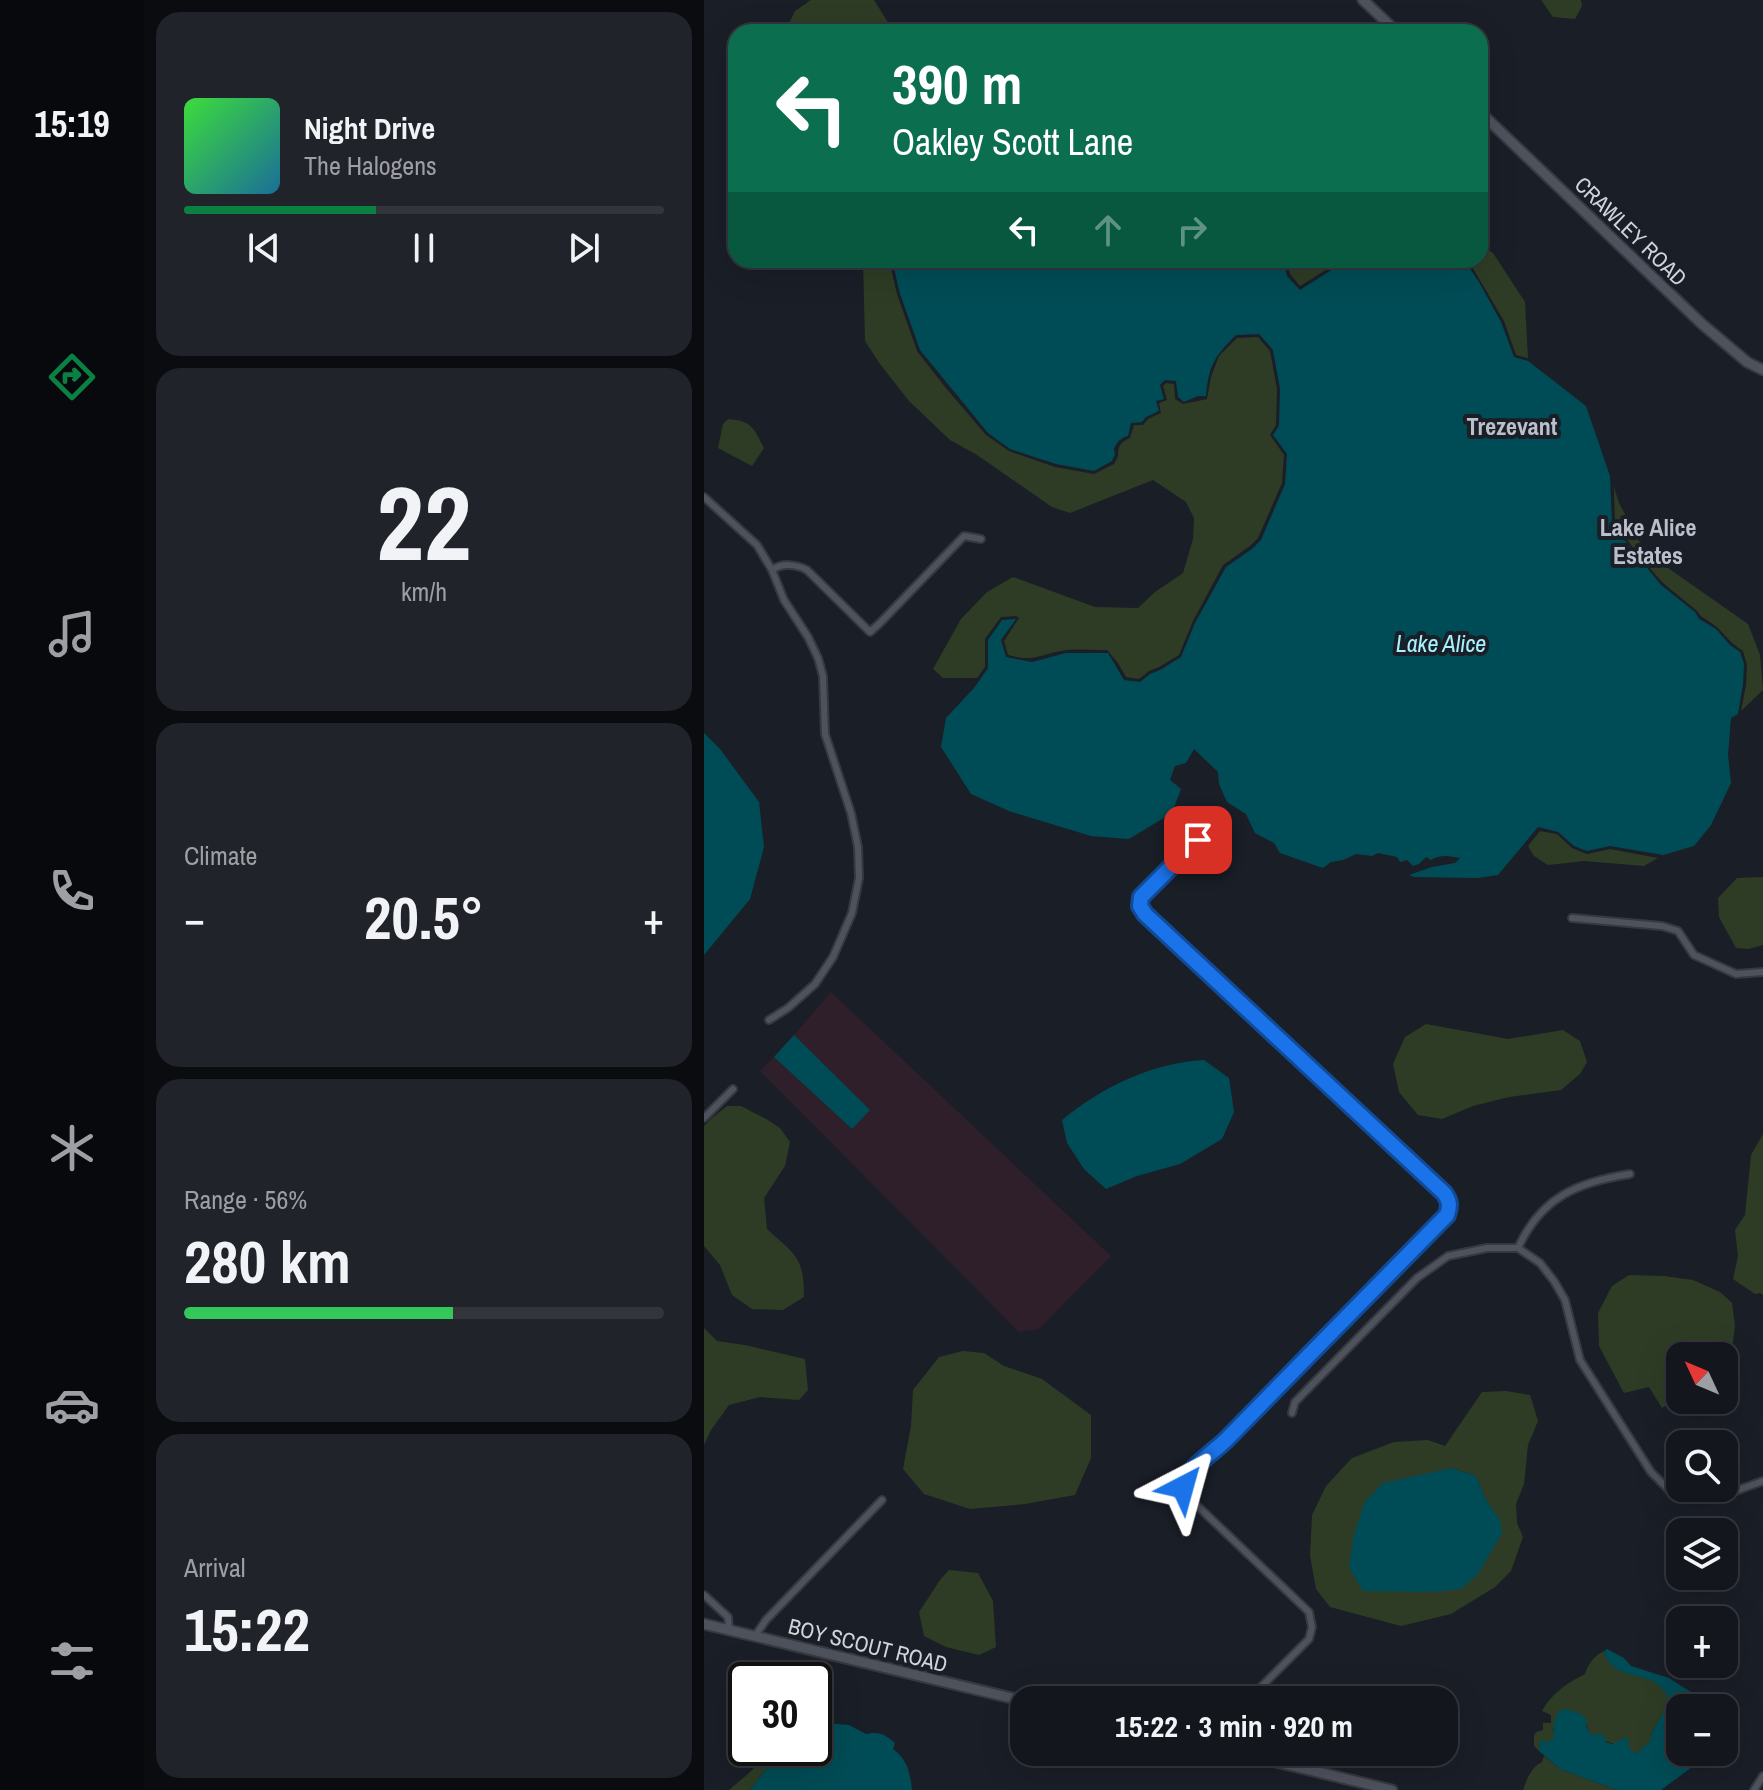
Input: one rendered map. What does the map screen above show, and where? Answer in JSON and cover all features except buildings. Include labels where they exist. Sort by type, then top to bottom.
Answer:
[{"type":"street","points":[[1363,0],[1388,24]]},
{"type":"street","name":"CRAWLEY ROAD","points":[[1488,120],[1702,324],[1747,362],[1763,370]]},
{"type":"street","points":[[704,497],[757,545],[772,570],[784,600],[808,637],[823,676],[825,734],[851,813],[858,847],[859,878],[852,913],[833,957],[815,984],[769,1020]]},
{"type":"street","points":[[772,570],[778,566],[800,566],[807,570],[870,632],[964,536],[981,539]]},
{"type":"street","points":[[1198,840],[1141,897],[1140,906],[1145,914],[1444,1193],[1450,1207],[1447,1215],[1214,1452],[1184,1478],[1183,1487],[1187,1496],[1309,1612],[1312,1627],[1309,1639],[1262,1686]]},
{"type":"street","points":[[1572,918],[1662,926],[1678,931],[1694,955],[1736,974],[1763,972]]},
{"type":"street","points":[[704,1118],[733,1089]]},
{"type":"street","points":[[1518,1248],[1525,1231],[1561,1195],[1599,1179],[1630,1174]]},
{"type":"street","points":[[1292,1413],[1295,1402],[1417,1278],[1448,1256],[1487,1248],[1518,1248],[1540,1263],[1554,1281],[1565,1300],[1580,1360],[1651,1472],[1668,1489],[1685,1498],[1706,1499],[1763,1481]]},
{"type":"street","points":[[755,1636],[766,1620],[882,1500]]},
{"type":"street","points":[[704,1595],[728,1617],[729,1629]]},
{"type":"street","name":"BOY SCOUT ROAD","points":[[704,1624],[1010,1698]]},
{"type":"street","points":[[1293,1766],[1392,1790]]},
{"type":"street","points":[[1754,1790],[1763,1776]]},
{"type":"shaded area","points":[[831,992],[1111,1256],[1039,1329],[1019,1332],[760,1071],[774,1057],[852,1129],[869,1110],[794,1035]]},
{"type":"green space","points":[[811,0],[874,0],[889,24],[789,24],[795,11]]},
{"type":"green space","points":[[1541,0],[1581,0],[1582,6],[1575,19],[1553,17]]},
{"type":"green space","points":[[1488,250],[1525,302],[1528,358],[1516,355],[1504,321],[1473,268],[1488,268]]},
{"type":"green space","points":[[863,268],[891,268],[917,351],[986,435],[1009,451],[1055,467],[1094,474],[1114,464],[1119,447],[1130,438],[1134,425],[1143,425],[1161,413],[1159,403],[1167,400],[1163,386],[1166,383],[1174,384],[1175,399],[1183,404],[1207,399],[1219,356],[1237,338],[1258,337],[1270,351],[1277,389],[1276,425],[1270,435],[1284,455],[1282,483],[1258,538],[1223,565],[1179,655],[1139,679],[1126,677],[1107,650],[1067,650],[1033,658],[1008,655],[1004,641],[1019,618],[1016,616],[1001,617],[985,639],[985,667],[977,678],[943,678],[933,669],[961,619],[987,592],[1013,577],[1095,607],[1138,608],[1183,573],[1193,539],[1194,518],[1186,502],[1153,480],[1070,513],[1052,507],[950,440],[909,401],[865,341]]},
{"type":"green space","points":[[1288,268],[1329,268],[1300,286]]},
{"type":"green space","points":[[728,419],[751,426],[764,448],[752,466],[718,448],[723,424]]},
{"type":"green space","points":[[1614,487],[1639,541],[1668,568],[1748,624],[1760,655],[1763,690],[1741,711],[1747,665],[1743,651],[1663,583],[1641,558],[1615,524]]},
{"type":"green space","points":[[1540,831],[1557,834],[1572,848],[1587,854],[1610,849],[1658,858],[1644,866],[1584,861],[1548,865],[1534,856],[1528,846]]},
{"type":"green space","points":[[1763,877],[1763,945],[1736,948],[1719,917],[1718,898],[1737,878]]},
{"type":"green space","points":[[1426,1024],[1508,1039],[1563,1030],[1580,1041],[1587,1062],[1580,1074],[1561,1090],[1509,1097],[1473,1106],[1442,1119],[1418,1115],[1399,1092],[1393,1064],[1405,1037]]},
{"type":"green space","points":[[727,1106],[741,1106],[766,1119],[780,1128],[790,1142],[785,1166],[764,1198],[767,1229],[796,1257],[802,1273],[804,1297],[783,1310],[752,1309],[732,1295],[720,1265],[704,1246],[704,1126]]},
{"type":"green space","points":[[1763,1134],[1763,1295],[1755,1294],[1733,1279],[1738,1256],[1735,1230],[1745,1215],[1751,1155]]},
{"type":"green space","points":[[1629,1275],[1664,1276],[1693,1280],[1720,1292],[1732,1303],[1735,1326],[1733,1342],[1666,1342],[1666,1406],[1662,1408],[1649,1387],[1624,1393],[1599,1346],[1598,1313],[1612,1286]]},
{"type":"green space","points":[[704,1328],[717,1341],[805,1359],[808,1390],[799,1400],[760,1397],[729,1405],[704,1445]]},
{"type":"green space","points":[[963,1351],[984,1353],[1004,1366],[1042,1379],[1091,1415],[1091,1458],[1075,1495],[970,1509],[924,1494],[903,1469],[911,1426],[913,1390],[939,1357]]},
{"type":"green space","points":[[1506,1391],[1530,1395],[1538,1421],[1528,1445],[1524,1484],[1516,1504],[1517,1523],[1523,1537],[1511,1571],[1495,1587],[1451,1614],[1401,1626],[1330,1607],[1316,1589],[1310,1556],[1312,1515],[1326,1486],[1352,1458],[1394,1442],[1428,1440],[1445,1446],[1482,1392]],"holes":[[[1452,1468],[1476,1476],[1486,1500],[1500,1521],[1429,1474]]]},
{"type":"green space","points":[[949,1570],[978,1573],[993,1601],[996,1647],[979,1655],[946,1647],[924,1636],[919,1612]]},
{"type":"green space","points":[[1604,1651],[1607,1659],[1618,1669],[1655,1682],[1669,1694],[1666,1694],[1666,1713],[1663,1713],[1650,1736],[1653,1739],[1636,1754],[1590,1734],[1584,1718],[1577,1712],[1553,1729],[1555,1738],[1548,1743],[1540,1741],[1539,1751],[1534,1746],[1534,1736],[1543,1730],[1543,1723],[1551,1723],[1551,1715],[1542,1711],[1560,1689],[1585,1674],[1597,1655]]},
{"type":"green space","points":[[1544,1756],[1560,1769],[1617,1790],[1523,1790],[1530,1774]]},
{"type":"green space","points":[[756,1766],[767,1766],[750,1790],[729,1790]]},
{"type":"water","name":"Lake Alice","points":[[894,268],[1285,268],[1287,276],[1300,290],[1334,268],[1469,268],[1501,322],[1514,357],[1528,361],[1586,406],[1610,476],[1612,525],[1661,585],[1740,652],[1744,664],[1743,684],[1738,714],[1731,718],[1728,755],[1731,783],[1711,825],[1694,846],[1663,855],[1610,846],[1587,851],[1574,846],[1558,832],[1538,827],[1498,875],[1477,878],[1414,877],[1409,875],[1455,863],[1460,858],[1441,856],[1431,860],[1426,857],[1413,866],[1407,860],[1400,862],[1397,857],[1378,853],[1372,856],[1356,854],[1323,868],[1280,853],[1274,843],[1255,833],[1246,814],[1227,802],[1219,784],[1218,772],[1194,749],[1186,763],[1175,766],[1170,780],[1181,789],[1172,813],[1129,839],[1091,836],[1009,811],[971,794],[941,747],[946,718],[988,668],[988,640],[1002,620],[1016,619],[1001,640],[1006,657],[1032,662],[1066,653],[1108,653],[1124,680],[1140,682],[1181,657],[1195,623],[1226,567],[1261,540],[1285,484],[1287,454],[1273,435],[1279,426],[1280,389],[1273,350],[1259,334],[1236,335],[1214,362],[1206,396],[1184,402],[1178,397],[1176,381],[1165,380],[1160,385],[1164,399],[1156,401],[1159,411],[1142,422],[1131,423],[1128,436],[1121,439],[1114,449],[1112,461],[1094,471],[1056,464],[1010,449],[988,433],[920,350]]},
{"type":"water","points":[[704,733],[720,749],[759,802],[764,847],[750,899],[704,955]]},
{"type":"water","points":[[794,1035],[870,1110],[852,1129],[774,1057]]},
{"type":"water","points":[[1204,1060],[1229,1078],[1234,1112],[1222,1139],[1180,1164],[1106,1189],[1084,1169],[1067,1143],[1062,1120],[1094,1097],[1128,1079],[1166,1066]]},
{"type":"water","points":[[1452,1468],[1476,1476],[1486,1500],[1500,1520],[1502,1533],[1478,1574],[1461,1589],[1363,1591],[1349,1568],[1353,1539],[1364,1503],[1383,1483]]},
{"type":"water","points":[[1607,1649],[1624,1658],[1631,1666],[1669,1678],[1692,1694],[1667,1694],[1654,1682],[1611,1665],[1604,1651]]},
{"type":"water","points":[[1561,1710],[1577,1712],[1587,1719],[1590,1734],[1604,1735],[1606,1742],[1612,1744],[1628,1737],[1629,1748],[1636,1754],[1652,1739],[1650,1736],[1663,1713],[1666,1713],[1666,1766],[1694,1766],[1661,1790],[1617,1790],[1560,1769],[1539,1751],[1540,1740],[1548,1742],[1554,1738],[1555,1720]]},
{"type":"water","points":[[832,1724],[849,1725],[866,1734],[885,1735],[895,1743],[893,1749],[907,1767],[912,1790],[750,1790],[767,1768],[832,1766]]},
{"type":"district","name":"Trezevant","points":[[1512,426]]},
{"type":"district","name":"Lake Alice Estates","points":[[1648,541]]},
{"type":"route","points":[[1183,1487],[1189,1471],[1214,1452],[1447,1215],[1450,1207],[1444,1193],[1145,914],[1140,906],[1141,897],[1198,840]]}]
